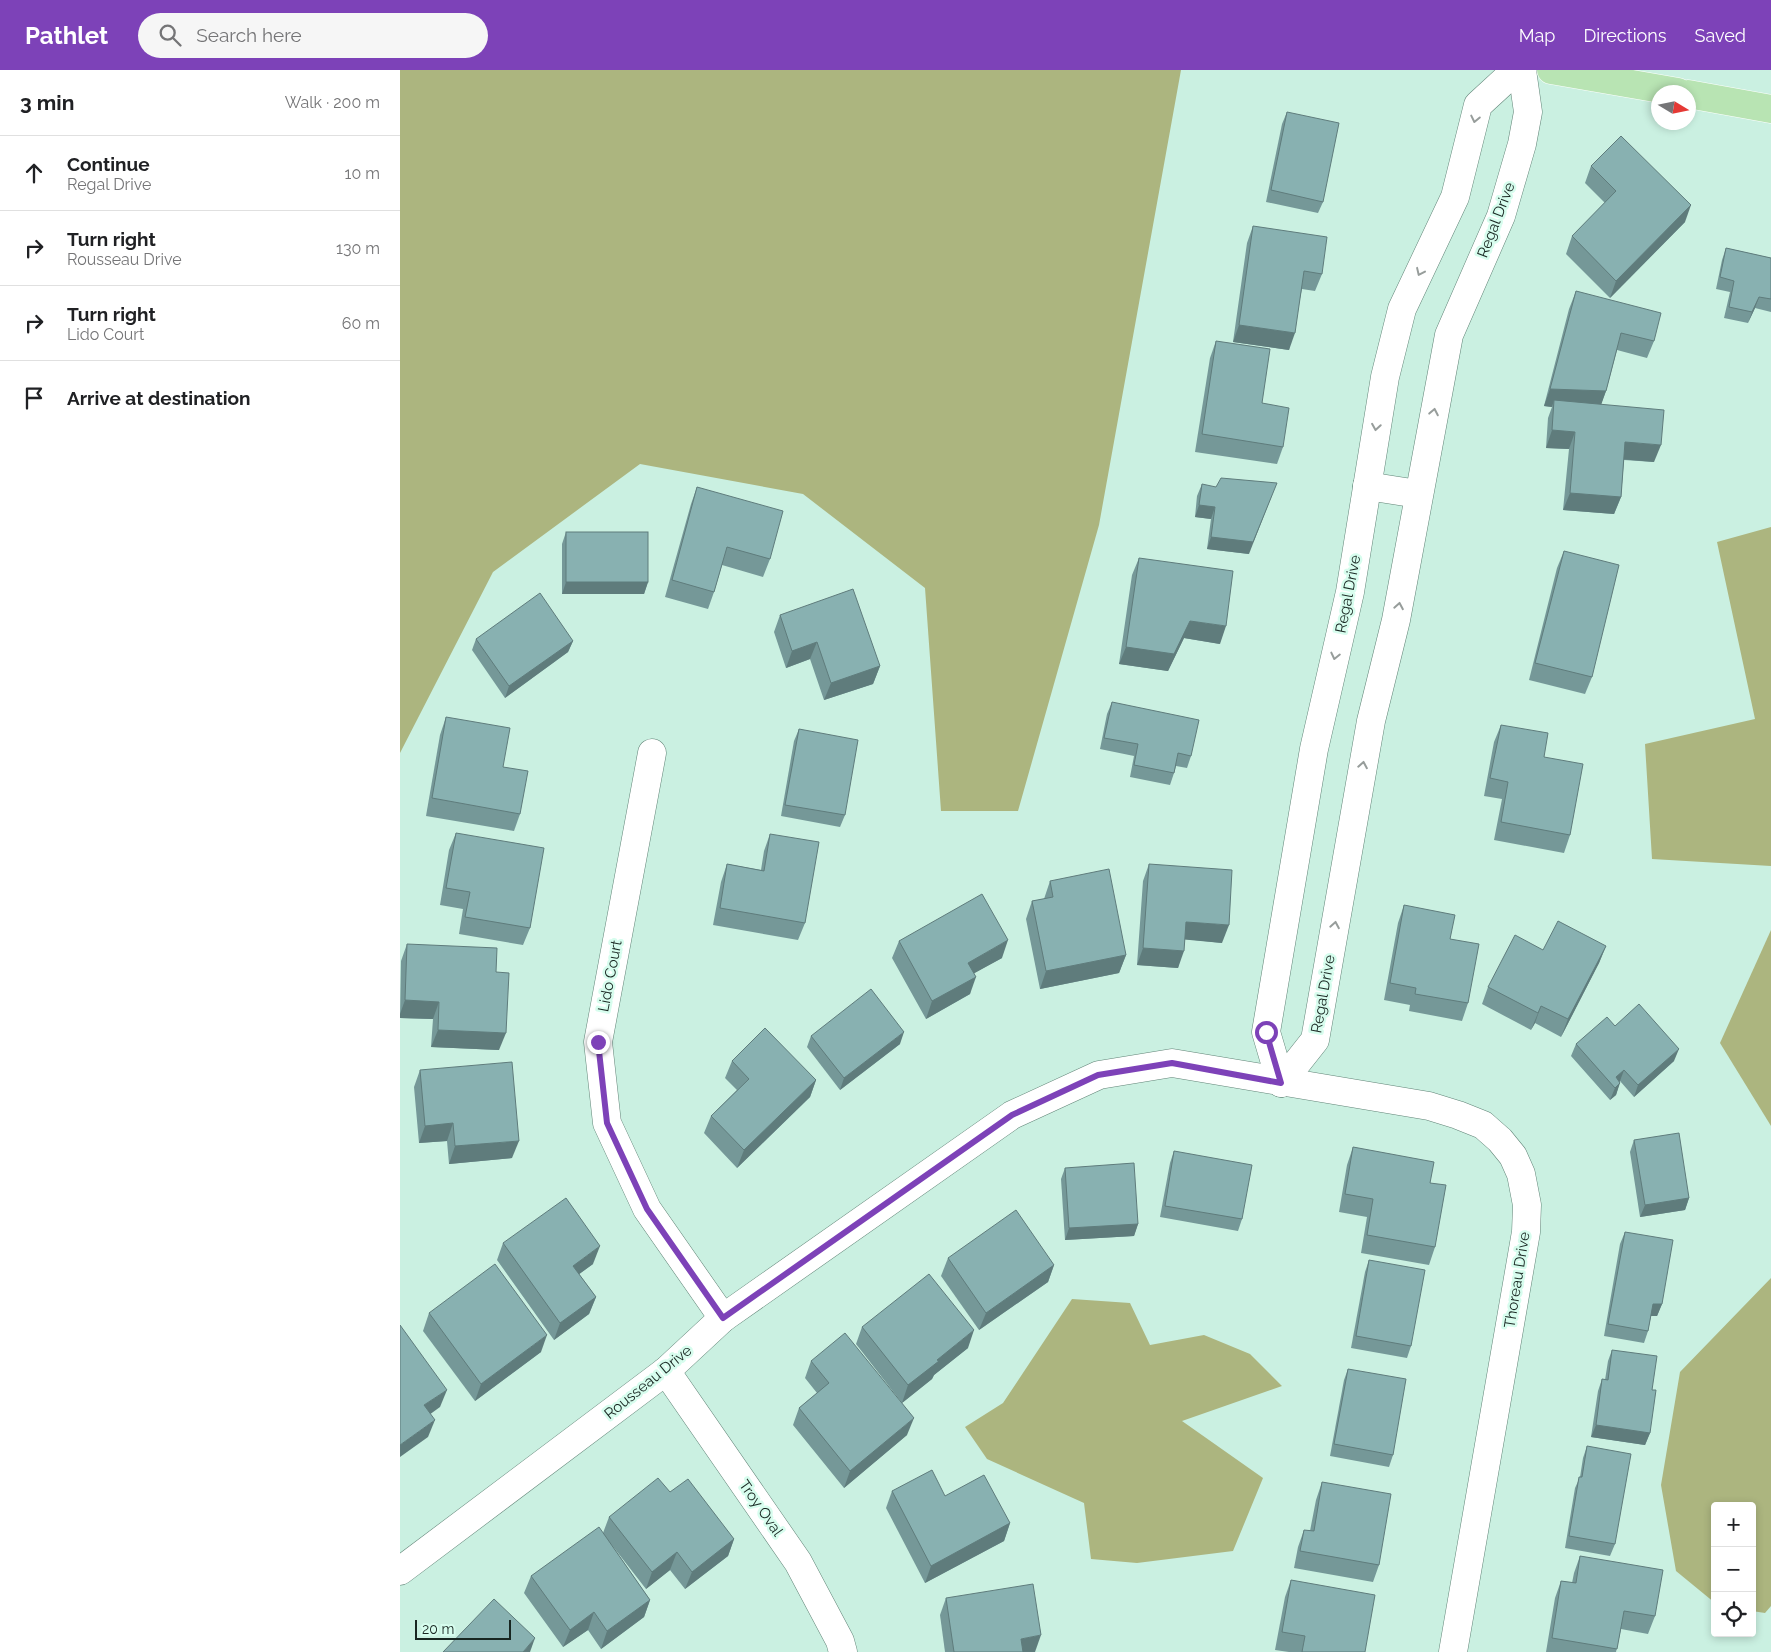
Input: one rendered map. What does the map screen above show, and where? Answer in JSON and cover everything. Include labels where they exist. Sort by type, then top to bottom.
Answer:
[{"type":"main road","points":[[1550,70],[1651,87]]},
{"type":"main road","points":[[1696,95],[1771,109]]},
{"type":"street","name":"Regal Drive","points":[[1281,1083],[1266,1032],[1314,749],[1350,592],[1385,376],[1402,309],[1455,197],[1478,106],[1516,70]]},
{"type":"street","name":"Regal Drive","points":[[1281,1083],[1315,1040],[1371,720],[1396,620],[1449,335],[1501,216],[1522,144],[1528,112],[1522,70]]},
{"type":"street","points":[[1367,486],[1418,494]]},
{"type":"street","name":"Lido Court","points":[[652,753],[598,1042],[607,1123],[647,1209],[723,1318]]},
{"type":"street","name":"Rousseau Drive","points":[[400,1571],[666,1372],[723,1318],[1012,1115],[1098,1075],[1172,1063],[1281,1083]]},
{"type":"street","name":"Thoreau Drive","points":[[1281,1083],[1430,1106],[1458,1115],[1483,1125],[1500,1140],[1512,1156],[1521,1174],[1527,1205],[1526,1232],[1453,1652]]},
{"type":"street","name":"Troy Oval","points":[[666,1372],[798,1562],[840,1641],[843,1652]]},
{"type":"green space","points":[[400,70],[1181,70],[1099,525],[1018,811],[941,811],[925,588],[803,494],[640,464],[493,572],[400,753]]},
{"type":"green space","points":[[1771,527],[1771,866],[1652,859],[1645,744],[1755,719],[1717,542]]},
{"type":"green space","points":[[1771,930],[1771,1126],[1720,1043]]},
{"type":"green space","points":[[1771,1278],[1771,1606],[1765,1613],[1756,1612],[1756,1502],[1711,1502],[1711,1600],[1676,1571],[1661,1485],[1680,1372]]},
{"type":"green space","points":[[1072,1299],[1130,1303],[1150,1345],[1204,1335],[1250,1354],[1282,1386],[1182,1421],[1263,1478],[1233,1551],[1137,1563],[1091,1559],[1084,1503],[987,1459],[965,1427],[1003,1403]]},
{"type":"building","points":[[1287,112],[1339,123],[1323,202],[1271,190]]},
{"type":"building","points":[[1621,136],[1691,205],[1616,281],[1572,236],[1616,191],[1591,166]]},
{"type":"building","points":[[1253,226],[1327,237],[1322,274],[1304,271],[1295,333],[1239,325]]},
{"type":"building","points":[[1726,248],[1771,258],[1771,299],[1759,297],[1752,312],[1729,307],[1734,281],[1720,277]]},
{"type":"building","points":[[1576,291],[1661,313],[1654,341],[1621,333],[1606,391],[1550,389]]},
{"type":"building","points":[[1216,341],[1270,349],[1262,403],[1289,408],[1283,447],[1202,434]]},
{"type":"building","points":[[1554,400],[1664,410],[1661,445],[1625,442],[1621,497],[1570,493],[1575,432],[1552,430]]},
{"type":"building","points":[[1221,478],[1277,483],[1253,542],[1211,537],[1215,507],[1199,505],[1202,484],[1216,487]]},
{"type":"building","points":[[697,487],[783,511],[770,559],[727,547],[714,592],[672,580]]},
{"type":"building","points":[[566,532],[648,532],[648,582],[566,582]]},
{"type":"building","points":[[1564,551],[1619,565],[1592,677],[1535,663]]},
{"type":"building","points":[[1139,558],[1233,571],[1226,626],[1190,621],[1174,654],[1126,647]]},
{"type":"building","points":[[853,589],[880,666],[831,683],[817,642],[792,651],[780,615]]},
{"type":"building","points":[[540,593],[573,641],[509,686],[476,639]]},
{"type":"building","points":[[1112,702],[1199,720],[1191,756],[1178,753],[1174,773],[1134,765],[1138,744],[1104,738]]},
{"type":"building","points":[[446,717],[510,728],[503,767],[528,771],[520,814],[432,798]]},
{"type":"building","points":[[1501,725],[1548,733],[1544,757],[1583,764],[1570,835],[1501,822],[1508,782],[1490,778]]},
{"type":"building","points":[[799,729],[858,740],[845,815],[785,805]]},
{"type":"building","points":[[456,833],[544,848],[530,928],[465,917],[470,892],[446,888]]},
{"type":"building","points":[[770,834],[819,842],[805,923],[720,908],[727,864],[764,871]]},
{"type":"building","points":[[1149,864],[1232,870],[1229,925],[1186,922],[1184,951],[1143,948]]},
{"type":"building","points":[[1109,869],[1126,955],[1046,971],[1032,901],[1053,897],[1050,881]]},
{"type":"building","points":[[982,894],[1008,940],[968,963],[976,977],[932,1001],[899,941]]},
{"type":"building","points":[[1404,905],[1455,915],[1450,939],[1479,944],[1468,1003],[1415,994],[1416,988],[1390,983]]},
{"type":"building","points":[[1558,921],[1606,946],[1568,1019],[1541,1006],[1538,1013],[1488,987],[1515,935],[1543,950]]},
{"type":"building","points":[[407,944],[497,948],[496,972],[509,973],[506,1033],[438,1030],[439,1002],[405,1000]]},
{"type":"building","points":[[871,989],[904,1032],[844,1078],[811,1036]]},
{"type":"building","points":[[1639,1004],[1679,1049],[1638,1085],[1624,1070],[1616,1077],[1620,1083],[1615,1088],[1576,1044],[1607,1017],[1615,1026]]},
{"type":"building","points":[[765,1028],[816,1080],[744,1150],[711,1116],[749,1079],[732,1061]]},
{"type":"building","points":[[512,1062],[519,1141],[455,1146],[453,1123],[425,1126],[420,1070]]},
{"type":"building","points":[[1679,1133],[1689,1198],[1645,1205],[1634,1140]]},
{"type":"building","points":[[1353,1147],[1434,1162],[1430,1183],[1446,1185],[1435,1247],[1367,1235],[1373,1199],[1345,1194]]},
{"type":"building","points":[[1174,1151],[1252,1165],[1242,1219],[1165,1206]]},
{"type":"building","points":[[1134,1163],[1138,1224],[1069,1228],[1065,1168]]},
{"type":"building","points":[[566,1198],[600,1246],[573,1266],[596,1297],[560,1323],[503,1243]]},
{"type":"building","points":[[1016,1210],[1054,1265],[986,1313],[948,1258]]},
{"type":"building","points":[[1625,1232],[1673,1240],[1662,1304],[1653,1304],[1648,1331],[1608,1324]]},
{"type":"building","points":[[1369,1260],[1425,1270],[1411,1346],[1356,1336]]},
{"type":"building","points":[[495,1264],[547,1335],[481,1384],[429,1313]]},
{"type":"building","points":[[929,1274],[974,1330],[908,1385],[862,1327]]},
{"type":"building","points":[[400,1325],[447,1390],[424,1405],[435,1420],[400,1445]]},
{"type":"building","points":[[845,1333],[914,1418],[850,1471],[799,1408],[829,1383],[811,1361]]},
{"type":"building","points":[[1612,1350],[1657,1356],[1652,1390],[1656,1390],[1650,1433],[1596,1425],[1602,1379],[1608,1380]]},
{"type":"building","points":[[1348,1369],[1406,1379],[1393,1455],[1334,1444]]},
{"type":"building","points":[[1587,1446],[1631,1454],[1615,1544],[1569,1536],[1579,1477],[1582,1477]]},
{"type":"building","points":[[932,1470],[945,1496],[984,1475],[1010,1523],[931,1566],[892,1491]]},
{"type":"building","points":[[658,1478],[670,1492],[688,1479],[734,1539],[692,1572],[677,1552],[652,1572],[609,1517]]},
{"type":"building","points":[[1322,1482],[1391,1494],[1379,1565],[1300,1551],[1304,1530],[1314,1531]]},
{"type":"building","points":[[599,1527],[650,1600],[607,1631],[594,1612],[570,1630],[531,1576]]},
{"type":"building","points":[[1580,1556],[1663,1570],[1655,1616],[1624,1611],[1617,1649],[1552,1638],[1561,1581],[1576,1583]]},
{"type":"building","points":[[1291,1580],[1375,1595],[1365,1652],[1302,1652],[1305,1636],[1282,1632]]},
{"type":"building","points":[[1033,1584],[1041,1635],[1021,1639],[1023,1652],[954,1652],[946,1598]]},
{"type":"building","points":[[494,1599],[535,1638],[523,1652],[443,1652]]},
{"type":"route","points":[[598,1042],[607,1123],[647,1209],[723,1318],[1012,1115],[1098,1075],[1172,1063],[1281,1083],[1266,1032]]}]
